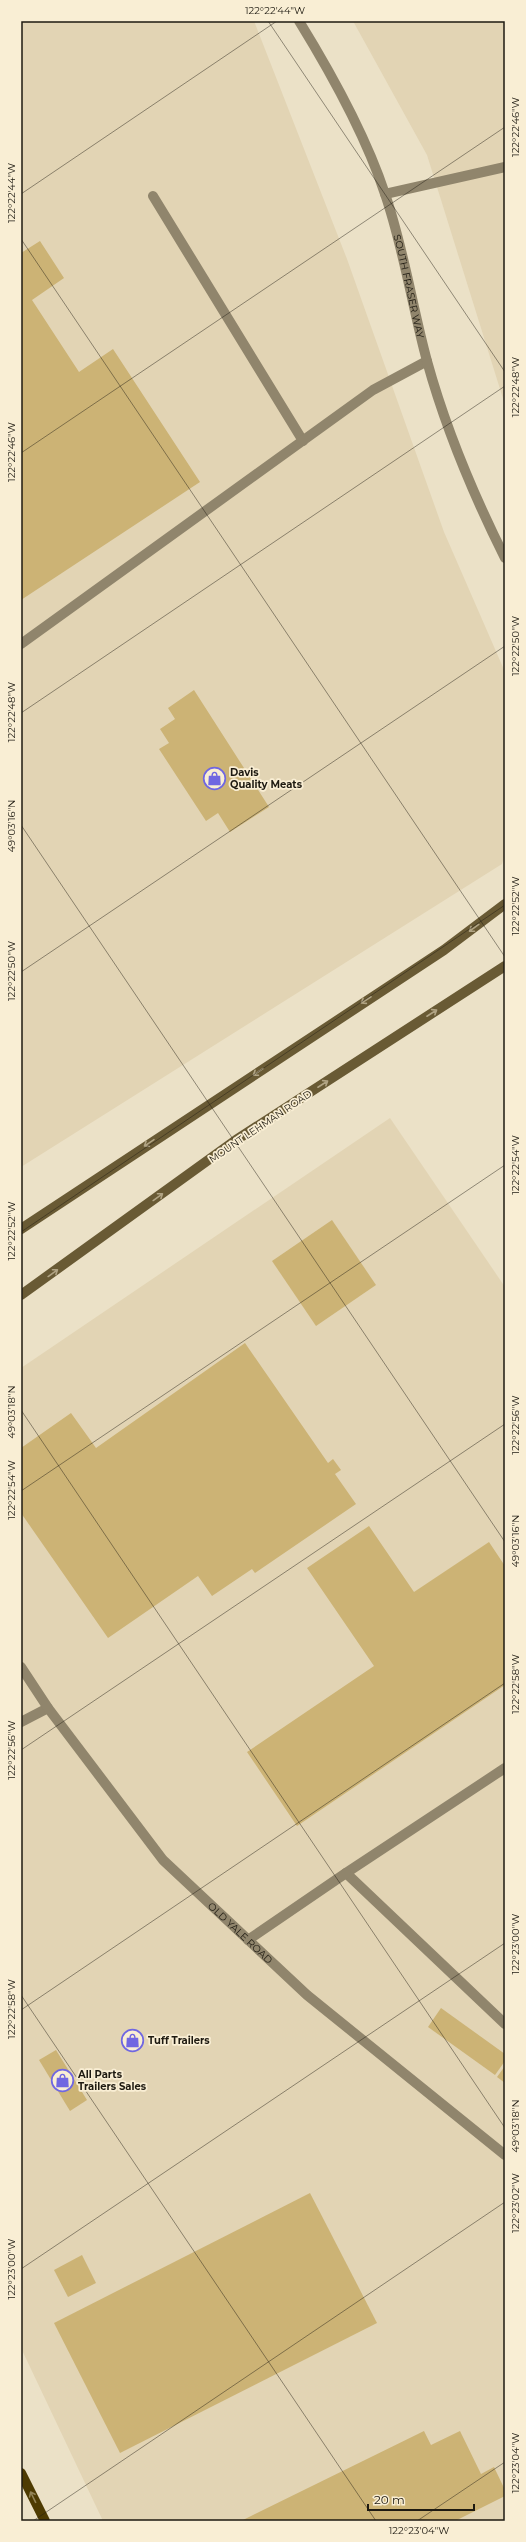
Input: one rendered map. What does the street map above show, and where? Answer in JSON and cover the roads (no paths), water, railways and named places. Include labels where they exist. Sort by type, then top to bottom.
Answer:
[{"type":"main road","points":[[21,1229],[444,950],[505,904]]},
{"type":"main road","name":"MOUNT LEHMAN ROAD","points":[[21,1295],[236,1140],[505,966]]},
{"type":"main road","points":[[21,2473],[45,2521]]},
{"type":"street","name":"SOUTH FRASER WAY","points":[[299,21],[338,87],[385,194],[408,278],[427,361],[456,452],[505,558]]},
{"type":"street","points":[[385,194],[505,167]]},
{"type":"street","points":[[153,196],[303,441]]},
{"type":"street","points":[[21,644],[373,390],[427,361]]},
{"type":"street","name":"OLD YALE ROAD","points":[[21,1667],[48,1708],[163,1860],[307,1995],[505,2155]]},
{"type":"street","points":[[21,1722],[48,1708]]},
{"type":"street","points":[[248,1940],[505,1768]]},
{"type":"street","points":[[346,1873],[505,2024]]},
{"type":"place","name":"Davis Quality Meats","points":[[214,778]]},
{"type":"place","name":"Tuff Trailers","points":[[133,2040]]},
{"type":"place","name":"All Parts Trailers Sales","points":[[63,2080]]}]
